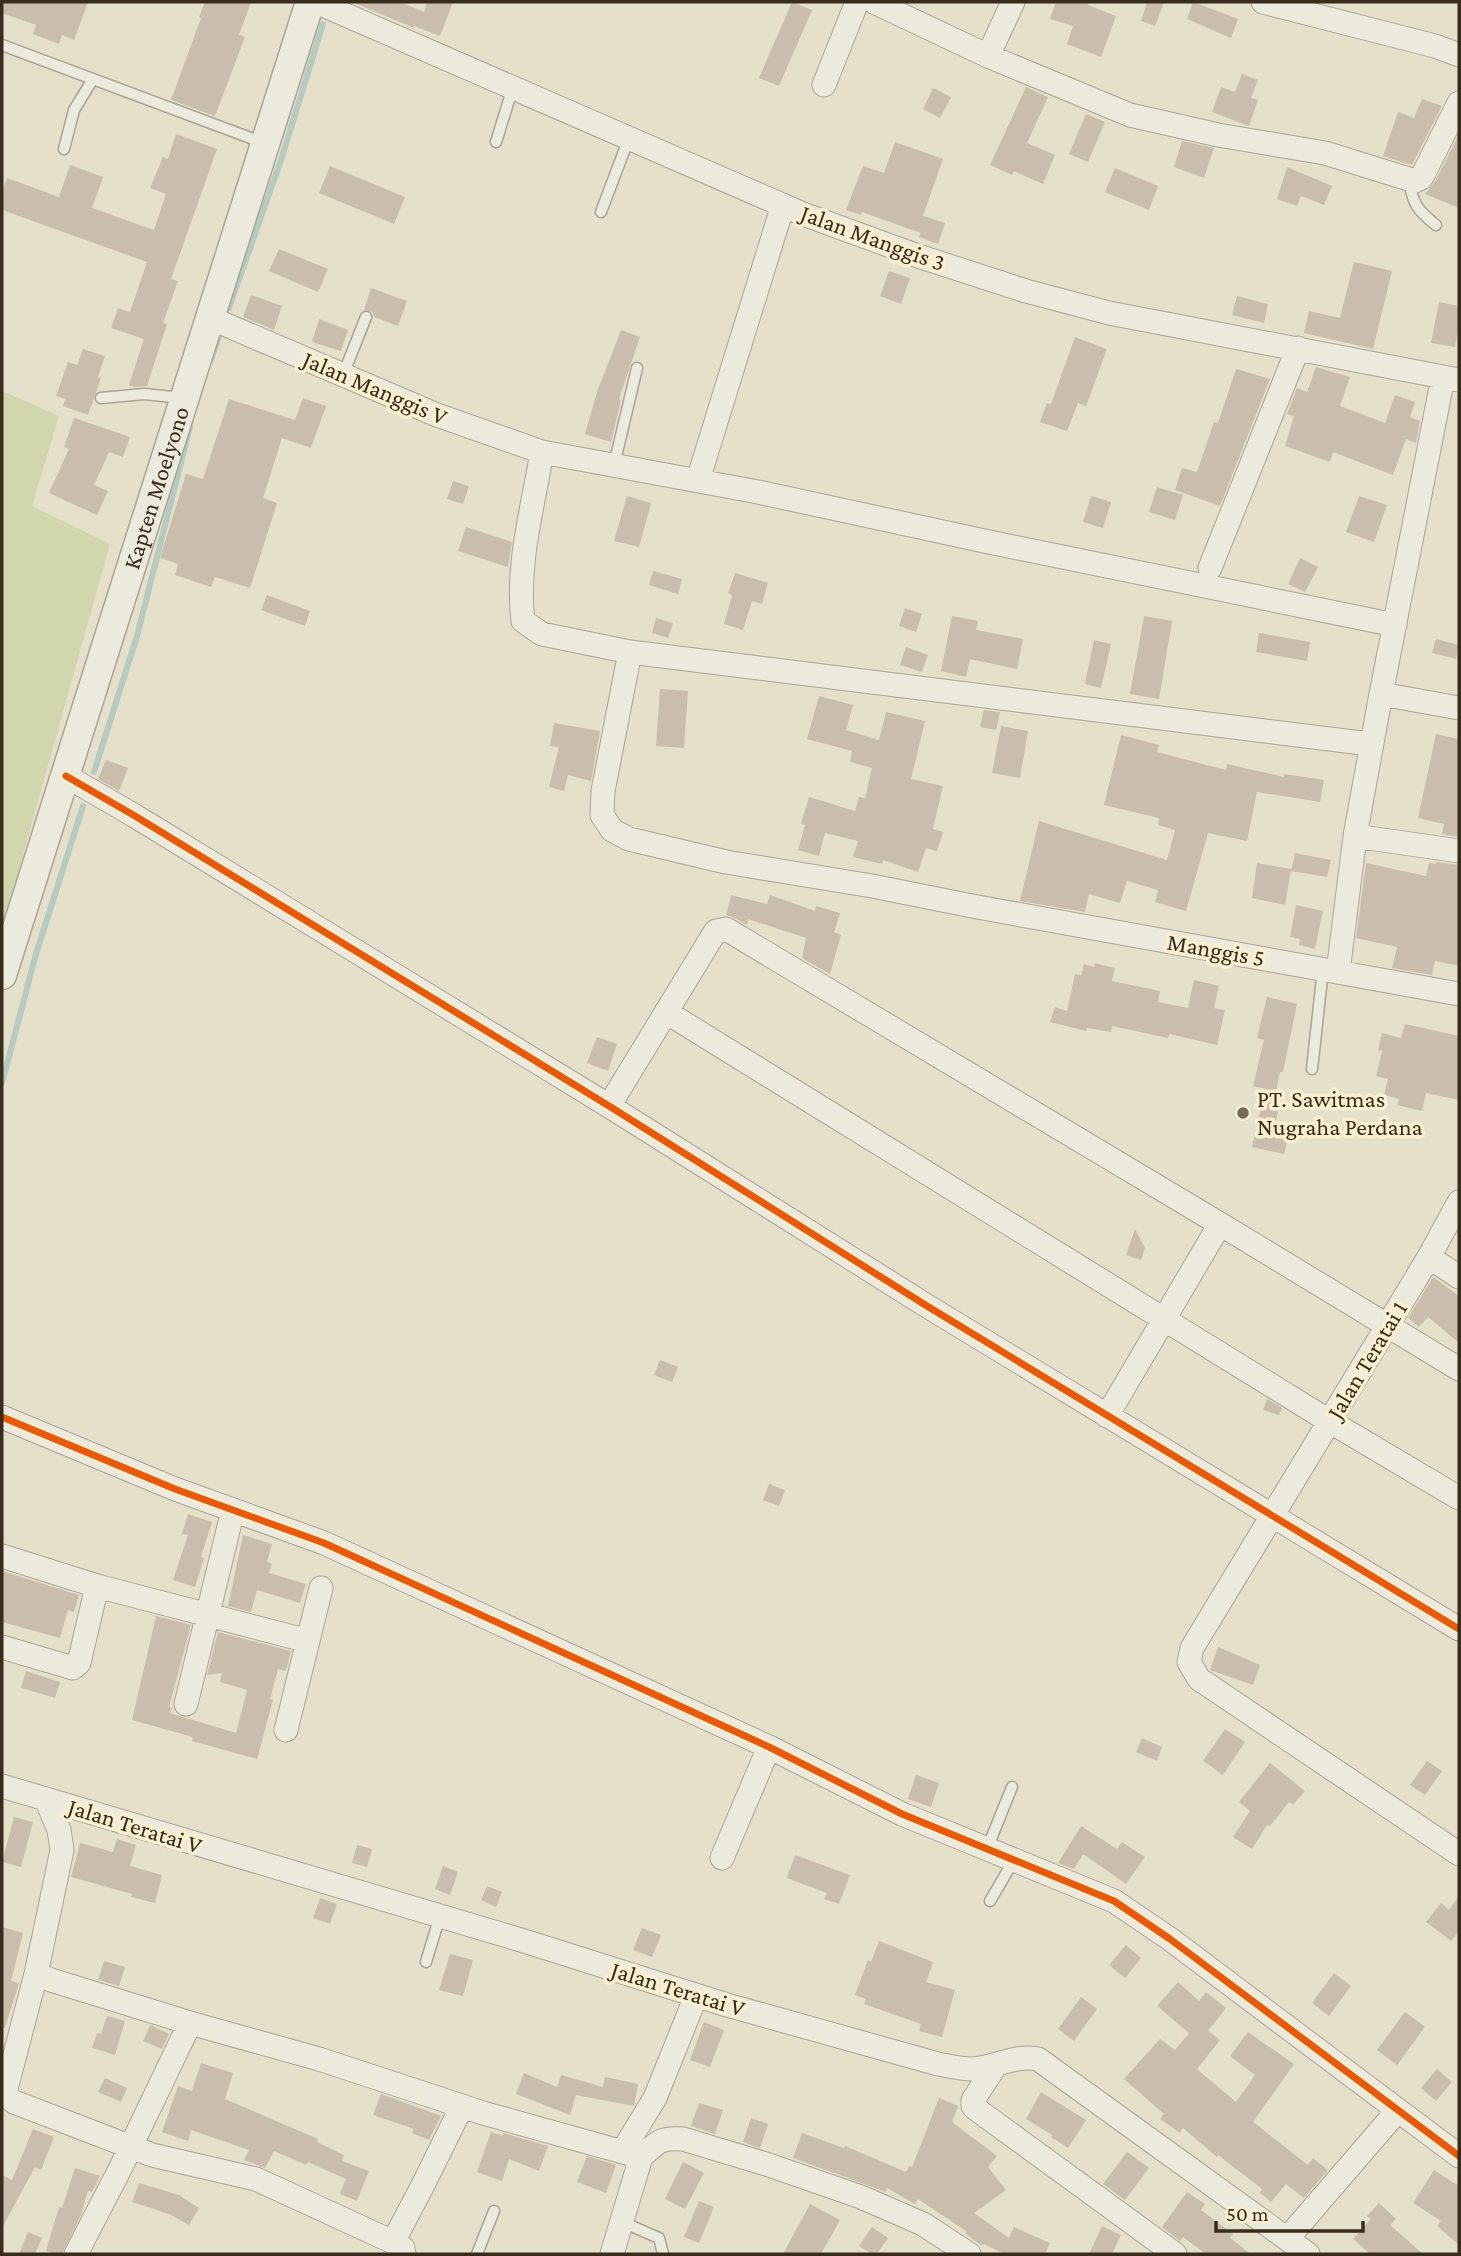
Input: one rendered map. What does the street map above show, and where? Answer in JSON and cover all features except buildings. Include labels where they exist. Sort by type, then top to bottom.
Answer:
[{"type":"street","name":"Kapten Moelyono","points":[[2,975],[310,2]]},
{"type":"street","name":"Jalan Manggis 3","points":[[316,2],[783,205],[918,257],[1059,301],[1109,313],[1451,378]]},
{"type":"street","points":[[824,85],[857,2]]},
{"type":"street","points":[[874,2],[988,56],[1130,115],[1218,135],[1325,153],[1415,181],[1421,178],[1459,103]]},
{"type":"street","points":[[988,56],[1013,2]]},
{"type":"street","points":[[1263,2],[1435,46],[1459,55]]},
{"type":"street","points":[[698,480],[783,205]]},
{"type":"street","name":"Jalan Manggis V","points":[[210,318],[437,415],[542,452],[698,480],[1395,625]]},
{"type":"street","points":[[1210,568],[1298,348]]},
{"type":"street","points":[[1330,971],[1370,744],[1451,378]]},
{"type":"street","points":[[542,452],[522,568],[520,600],[523,621],[542,634],[631,652],[1370,744]]},
{"type":"street","name":"Manggis 5","points":[[631,652],[603,791],[601,815],[612,830],[629,839],[726,862],[872,886],[1459,994]]},
{"type":"street","points":[[1381,694],[1459,708]]},
{"type":"street","points":[[66,776],[609,1106],[938,1313],[1459,1629]]},
{"type":"street","points":[[1355,836],[1459,851]]},
{"type":"street","points":[[609,1106],[712,937],[716,931],[726,929],[1459,1369]]},
{"type":"street","points":[[666,1012],[1329,1421],[1459,1498]]},
{"type":"street","name":"Jalan Teratai 1","points":[[1459,1202],[1388,1326],[1192,1648],[1189,1662],[1199,1679],[1459,1854]]},
{"type":"street","points":[[1107,1416],[1220,1224]]},
{"type":"street","points":[[1429,1257],[1459,1277]]},
{"type":"street","points":[[2,1417],[176,1489],[332,1546],[769,1747],[902,1814],[1114,1901],[1459,2156]]},
{"type":"street","points":[[186,1704],[233,1510]]},
{"type":"street","points":[[2,1556],[96,1586],[308,1641]]},
{"type":"street","points":[[2,1647],[77,1667],[96,1586]]},
{"type":"street","points":[[286,1730],[321,1588]]},
{"type":"street","points":[[722,1858],[769,1747]]},
{"type":"street","name":"Jalan Teratai V","points":[[2,1786],[440,1916],[696,1996],[938,2064],[971,2069],[1028,2057],[1038,2059],[1308,2254]]},
{"type":"street","points":[[46,1799],[59,1829],[62,1850],[37,1974],[10,2069],[6,2090],[8,2097],[14,2102],[130,2148],[169,2160],[256,2179],[399,2248],[462,2106]]},
{"type":"street","points":[[37,1974],[190,2023],[319,2059],[462,2106],[632,2155],[663,2139],[695,2142],[861,2197],[923,2224],[969,2254]]},
{"type":"street","points":[[612,2254],[622,2222],[632,2155],[696,1996]]},
{"type":"street","points":[[76,2254],[190,2023]]},
{"type":"street","points":[[996,2065],[973,2106],[1175,2254]]},
{"type":"street","points":[[1287,2239],[1398,2110]]},
{"type":"lane","points":[[2,45],[264,143]]},
{"type":"lane","points":[[64,149],[74,110],[93,79]]},
{"type":"lane","points":[[496,142],[513,87]]},
{"type":"lane","points":[[601,212],[629,138]]},
{"type":"lane","points":[[1409,179],[1411,197],[1419,212],[1436,225]]},
{"type":"lane","points":[[343,375],[366,317]]},
{"type":"lane","points":[[614,465],[637,368]]},
{"type":"lane","points":[[101,398],[144,394],[185,398]]},
{"type":"lane","points":[[1312,1069],[1330,971]]},
{"type":"lane","points":[[987,1849],[1012,1787]]},
{"type":"lane","points":[[990,1901],[1014,1860]]},
{"type":"lane","points":[[426,1962],[440,1916]]},
{"type":"lane","points":[[477,2254],[494,2211]]},
{"type":"lane","points":[[622,2222],[659,2238],[663,2254]]},
{"type":"green space","points":[[2,391],[59,416],[32,506],[110,544],[2,930]]},
{"type":"waterway","points":[[229,308],[281,160],[323,24]]},
{"type":"waterway","points":[[211,360],[218,339]]},
{"type":"waterway","points":[[94,772],[137,636],[190,427]]},
{"type":"waterway","points":[[2,1083],[36,954],[83,806]]},
{"type":"cycle path","points":[[66,776],[609,1106],[927,1306],[1459,1629]]},
{"type":"cycle path","points":[[2,1417],[175,1489],[324,1543],[769,1747],[902,1814],[1114,1901],[1170,1939],[1459,2156]]},
{"type":"place","name":"PT. Sawitmas Nugraha Perdana","points":[[1243,1113]]}]
